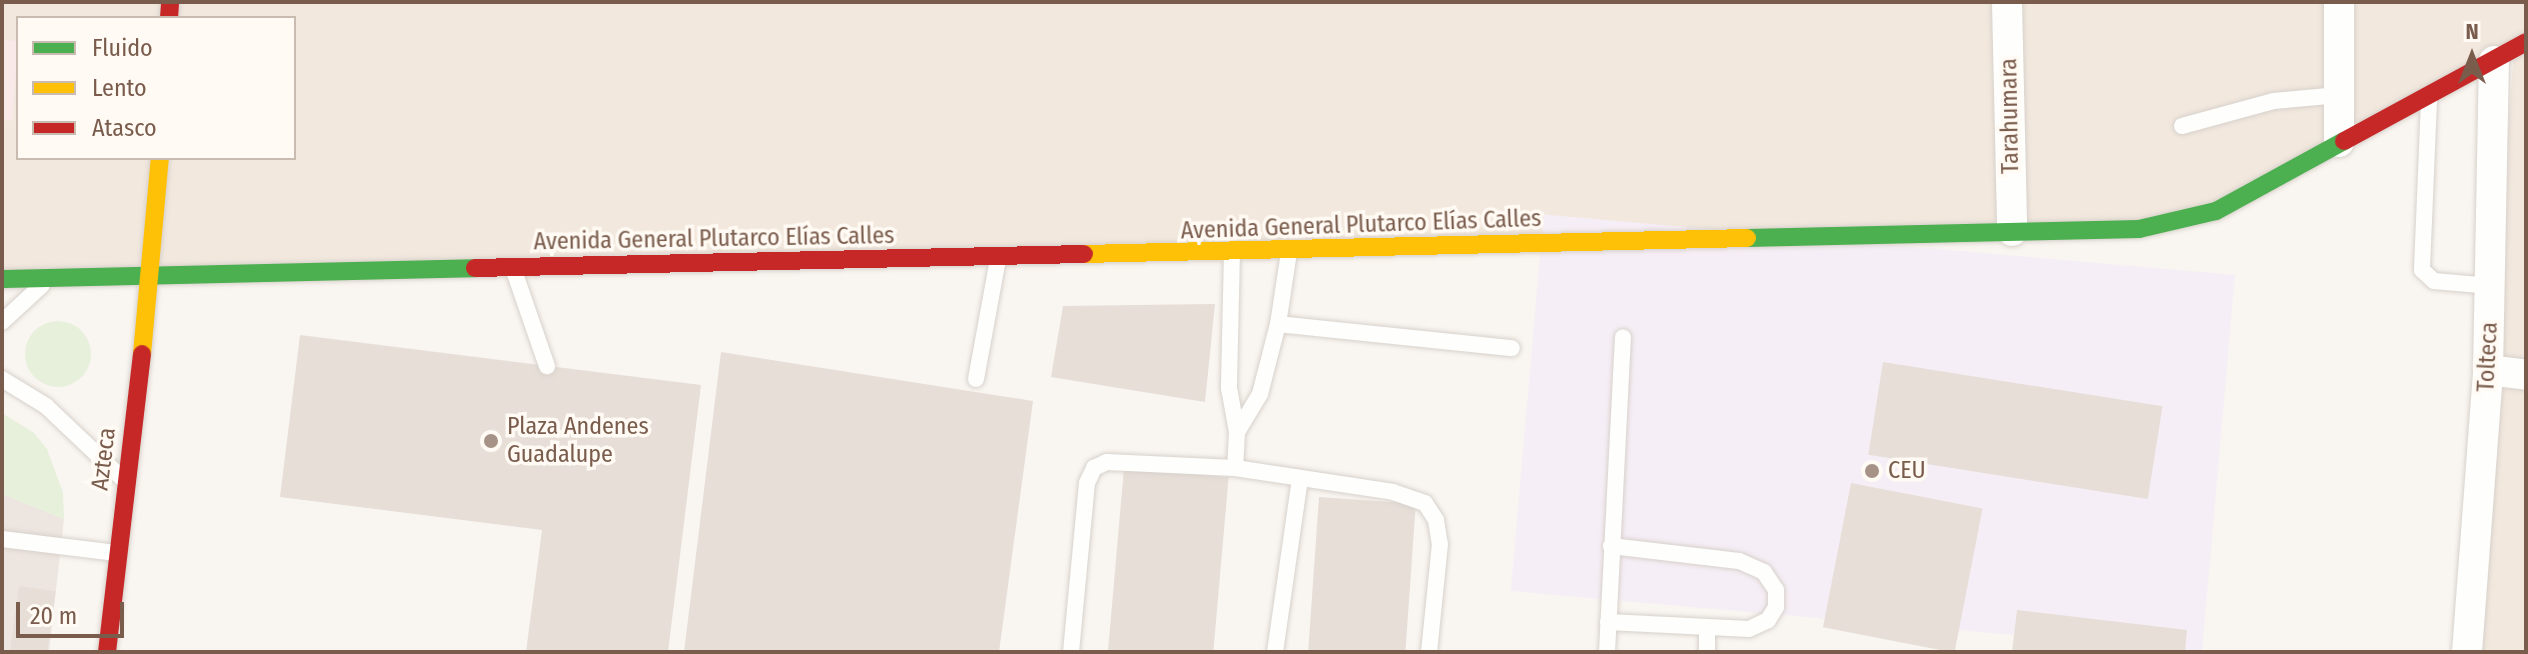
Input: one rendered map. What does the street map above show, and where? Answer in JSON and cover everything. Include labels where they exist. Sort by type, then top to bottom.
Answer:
[{"type":"street","name":"Tarahumara","points":[[2007,2],[2012,231]]},
{"type":"street","points":[[2339,2],[2339,142]]},
{"type":"street","name":"Avenida General Plutarco Elías Calles","points":[[2,279],[152,272],[998,258],[2139,229],[2179,223],[2216,211],[2526,42]]},
{"type":"street","name":"Tolteca","points":[[2467,652],[2488,370],[2494,61]]},
{"type":"street","name":"Azteca","points":[[107,652],[152,272],[160,160]]},
{"type":"street","points":[[2488,370],[2526,375]]},
{"type":"lane","points":[[2430,92],[2422,270],[2434,281],[2491,286]]},
{"type":"lane","points":[[2182,126],[2274,101],[2339,95]]},
{"type":"lane","points":[[1237,432],[1260,394],[1278,324],[1289,251]]},
{"type":"lane","points":[[1232,252],[1229,388],[1237,432],[1235,468]]},
{"type":"lane","points":[[976,379],[998,258]]},
{"type":"lane","points":[[513,266],[547,366]]},
{"type":"lane","points":[[2,322],[52,276]]},
{"type":"lane","points":[[1278,324],[1512,348]]},
{"type":"lane","points":[[1607,652],[1623,337]]},
{"type":"lane","points":[[2,379],[46,406],[126,481]]},
{"type":"lane","points":[[1071,652],[1087,483],[1094,468],[1107,462],[1235,468],[1393,492],[1425,503],[1436,520],[1440,544],[1429,652]]},
{"type":"lane","points":[[1275,652],[1300,478]]},
{"type":"lane","points":[[2,539],[117,553]]},
{"type":"lane","points":[[1608,622],[1707,631],[1749,629],[1768,620],[1776,607],[1776,590],[1764,572],[1739,561],[1611,546]]},
{"type":"lane","points":[[1707,631],[1707,652]]},
{"type":"shaded area","points":[[2,2],[2526,2],[2526,40],[2191,225],[2,276]]},
{"type":"shaded area","points":[[2,40],[16,41],[12,121],[2,120]]},
{"type":"shaded area","points":[[2526,43],[2526,652],[2468,652],[2514,51]]},
{"type":"shaded area","name":"CEU","points":[[1544,215],[2235,275],[2202,652],[1511,591]]},
{"type":"shaded area","points":[[2,494],[64,519],[49,652],[2,652]]},
{"type":"green space","points":[[58,321],[81,331],[91,354],[81,377],[58,387],[35,377],[25,354],[35,331]]},
{"type":"green space","points":[[2,413],[34,433],[47,449],[63,493],[64,519],[2,494]]},
{"type":"building","points":[[1215,304],[1205,402],[1051,377],[1063,306]]},
{"type":"building","name":"Plaza Andenes Guadalupe","points":[[300,335],[701,385],[668,652],[526,652],[542,530],[280,497]]},
{"type":"building","points":[[721,352],[1033,401],[999,652],[684,652]]},
{"type":"building","points":[[1883,362],[2163,406],[2148,499],[1868,455]]},
{"type":"building","points":[[1124,468],[1229,477],[1213,652],[1108,652]]},
{"type":"building","points":[[1851,483],[1983,509],[1955,652],[1823,627]]},
{"type":"building","points":[[1319,497],[1416,504],[1405,652],[1308,652]]},
{"type":"building","points":[[19,586],[56,591],[47,652],[10,651]]},
{"type":"building","points":[[2017,610],[2187,630],[2185,652],[2012,652]]},
{"type":"traffic: fast","points":[[1747,238],[2139,229],[2216,211],[2344,141]]},
{"type":"traffic: fast","points":[[2,279],[475,268]]},
{"type":"traffic: slow","points":[[142,354],[160,160]]},
{"type":"traffic: slow","points":[[1084,254],[1747,238]]},
{"type":"traffic: jam","points":[[169,16],[170,2]]},
{"type":"traffic: jam","points":[[2344,141],[2526,42]]},
{"type":"traffic: jam","points":[[475,268],[1084,254]]},
{"type":"traffic: jam","points":[[107,652],[142,354]]},
{"type":"place","name":"Plaza Andenes Guadalupe","points":[[491,441]]},
{"type":"place","name":"CEU","points":[[1872,471]]}]
